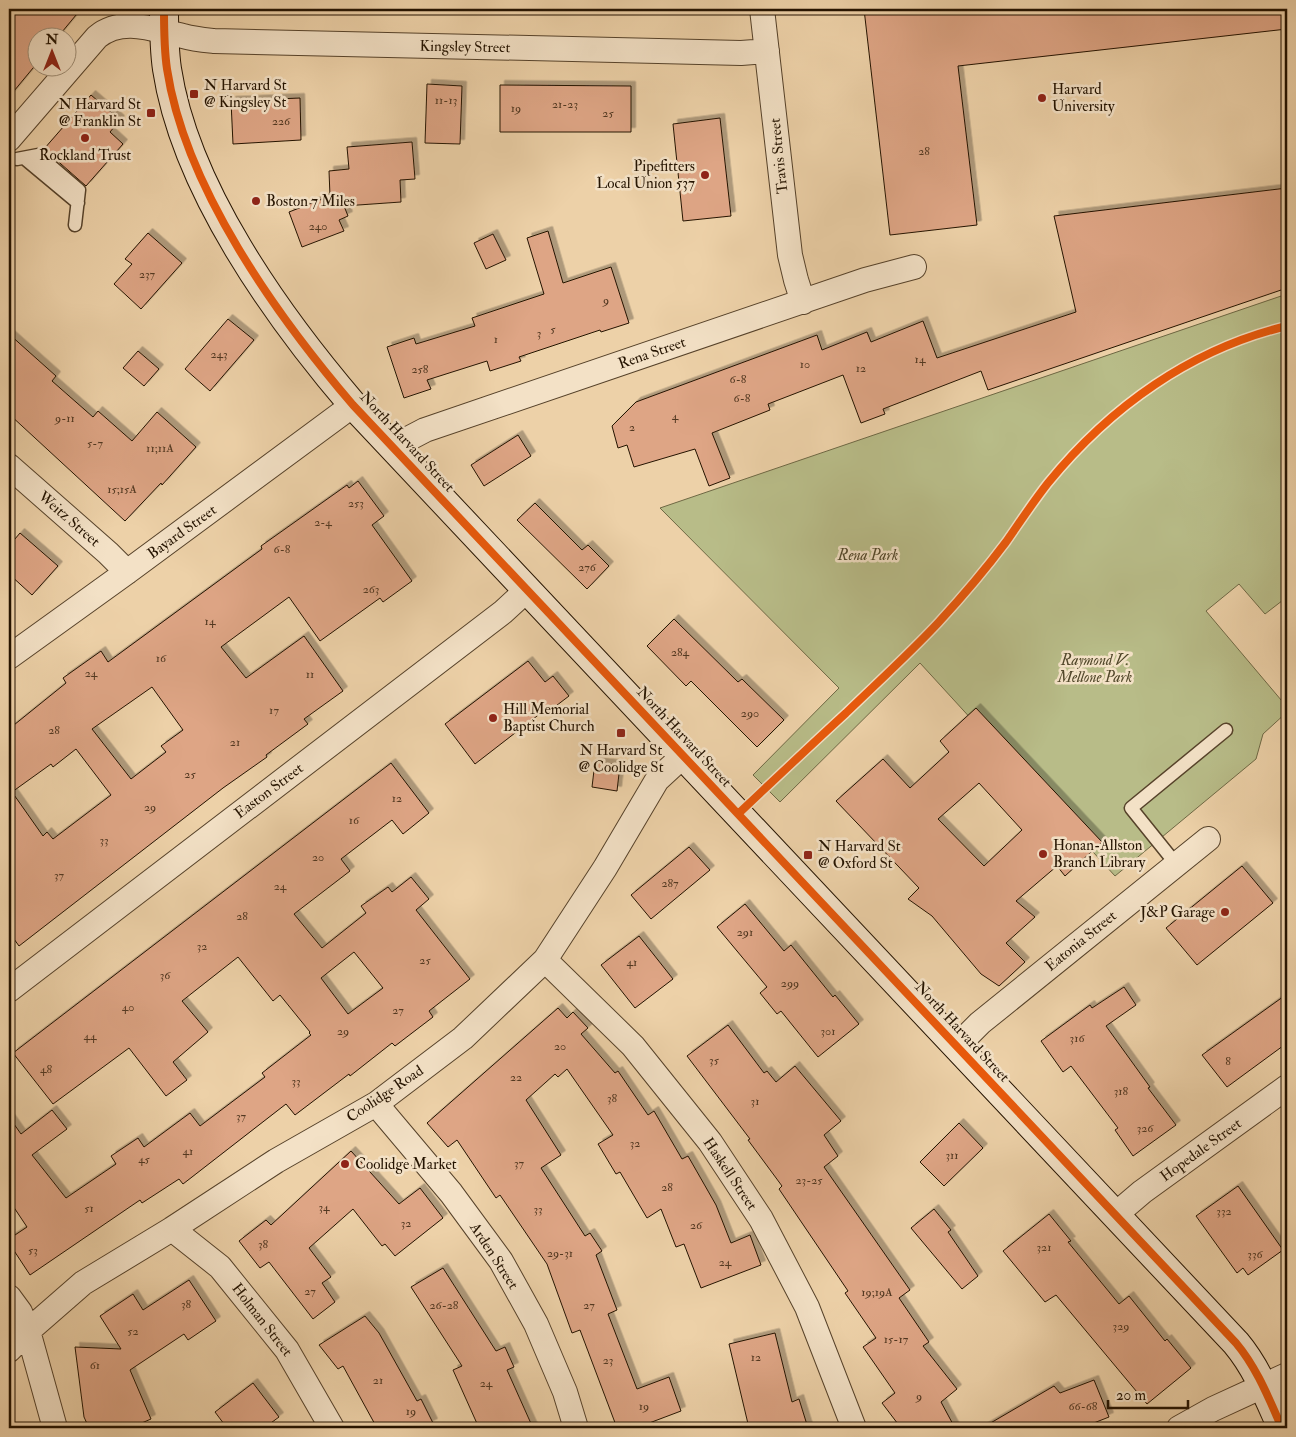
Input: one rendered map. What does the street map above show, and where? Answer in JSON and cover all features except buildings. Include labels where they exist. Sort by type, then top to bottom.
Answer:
[{"type":"main road","name":"North Harvard Street","points":[[164,20],[168,72],[177,110],[191,152],[210,195],[235,242],[271,299],[313,357],[353,405],[683,756],[1246,1354],[1275,1380],[1282,1428]]},
{"type":"street","name":"Travis Street","points":[[762,9],[790,255],[803,302]]},
{"type":"street","name":"Kingsley Street","points":[[16,152],[90,44],[104,31],[115,27],[164,20],[191,38],[214,41],[667,52],[741,53],[767,51]]},
{"type":"street","name":"Rena Street","points":[[395,449],[404,441],[425,430],[879,276],[914,267]]},
{"type":"street","name":"Bayard Street","points":[[9,657],[353,405]]},
{"type":"street","name":"Weitz Street","points":[[9,466],[127,572]]},
{"type":"street","name":"Easton Street","points":[[9,990],[503,612],[527,590]]},
{"type":"street","name":"Coolidge Road","points":[[9,1350],[82,1283],[172,1229],[276,1161],[376,1104],[464,1038],[545,960],[605,868],[657,780],[683,756]]},
{"type":"street","name":"Eatonia Street","points":[[957,1046],[980,1024],[1208,839]]},
{"type":"street","name":"Haskell Street","points":[[545,960],[633,1046],[710,1142],[761,1219],[807,1307],[854,1428]]},
{"type":"street","name":"Hopedale Street","points":[[1115,1215],[1142,1192],[1287,1087]]},
{"type":"street","name":"Arden Street","points":[[376,1104],[451,1193],[501,1261],[536,1324],[565,1392],[576,1428]]},
{"type":"street","name":"Holman Street","points":[[172,1229],[220,1267],[281,1342],[332,1428]]},
{"type":"street","points":[[9,1297],[20,1312],[28,1331],[55,1428]]},
{"type":"street","points":[[1178,1428],[1213,1409],[1275,1380]]},
{"type":"lane","points":[[16,152],[38,156],[79,190],[75,225]]},
{"type":"lane","points":[[1176,864],[1132,808],[1226,730]]},
{"type":"green space","points":[[1287,294],[1287,597],[1265,614],[1239,584],[1206,611],[1287,707],[1287,712],[1263,734],[1256,759],[1115,876],[920,663],[780,802],[753,775],[839,688],[660,508]]},
{"type":"cycle path","points":[[164,9],[167,69],[177,114],[193,159],[214,204],[238,248],[294,332],[353,405],[1236,1343],[1256,1373],[1282,1428]]},
{"type":"cycle path","points":[[738,814],[846,713],[938,623],[1006,542],[1048,483],[1072,455],[1098,430],[1126,406],[1186,366],[1252,336],[1287,326]]},
{"type":"place","name":"N Harvard St @ Kingsley St","points":[[194,94]]},
{"type":"place","name":"Harvard University","points":[[1042,98]]},
{"type":"place","name":"N Harvard St @ Franklin St","points":[[151,113]]},
{"type":"place","name":"Rockland Trust","points":[[85,138]]},
{"type":"place","name":"Pipefitters Local Union 537","points":[[705,175]]},
{"type":"place","name":"Boston 7 Miles","points":[[256,201]]},
{"type":"place","name":"Hill Memorial Baptist Church","points":[[493,718]]},
{"type":"place","name":"N Harvard St @ Coolidge St","points":[[621,733]]},
{"type":"place","name":"Honan-Allston Branch Library","points":[[1043,854]]},
{"type":"place","name":"N Harvard St @ Oxford St","points":[[808,855]]},
{"type":"place","name":"J&P Garage","points":[[1225,912]]},
{"type":"place","name":"Coolidge Market","points":[[345,1164]]},
{"type":"park label","name":"Rena Park","points":[[868,555]]},
{"type":"park label","name":"Raymond V. Mellone Park","points":[[1095,668]]}]
